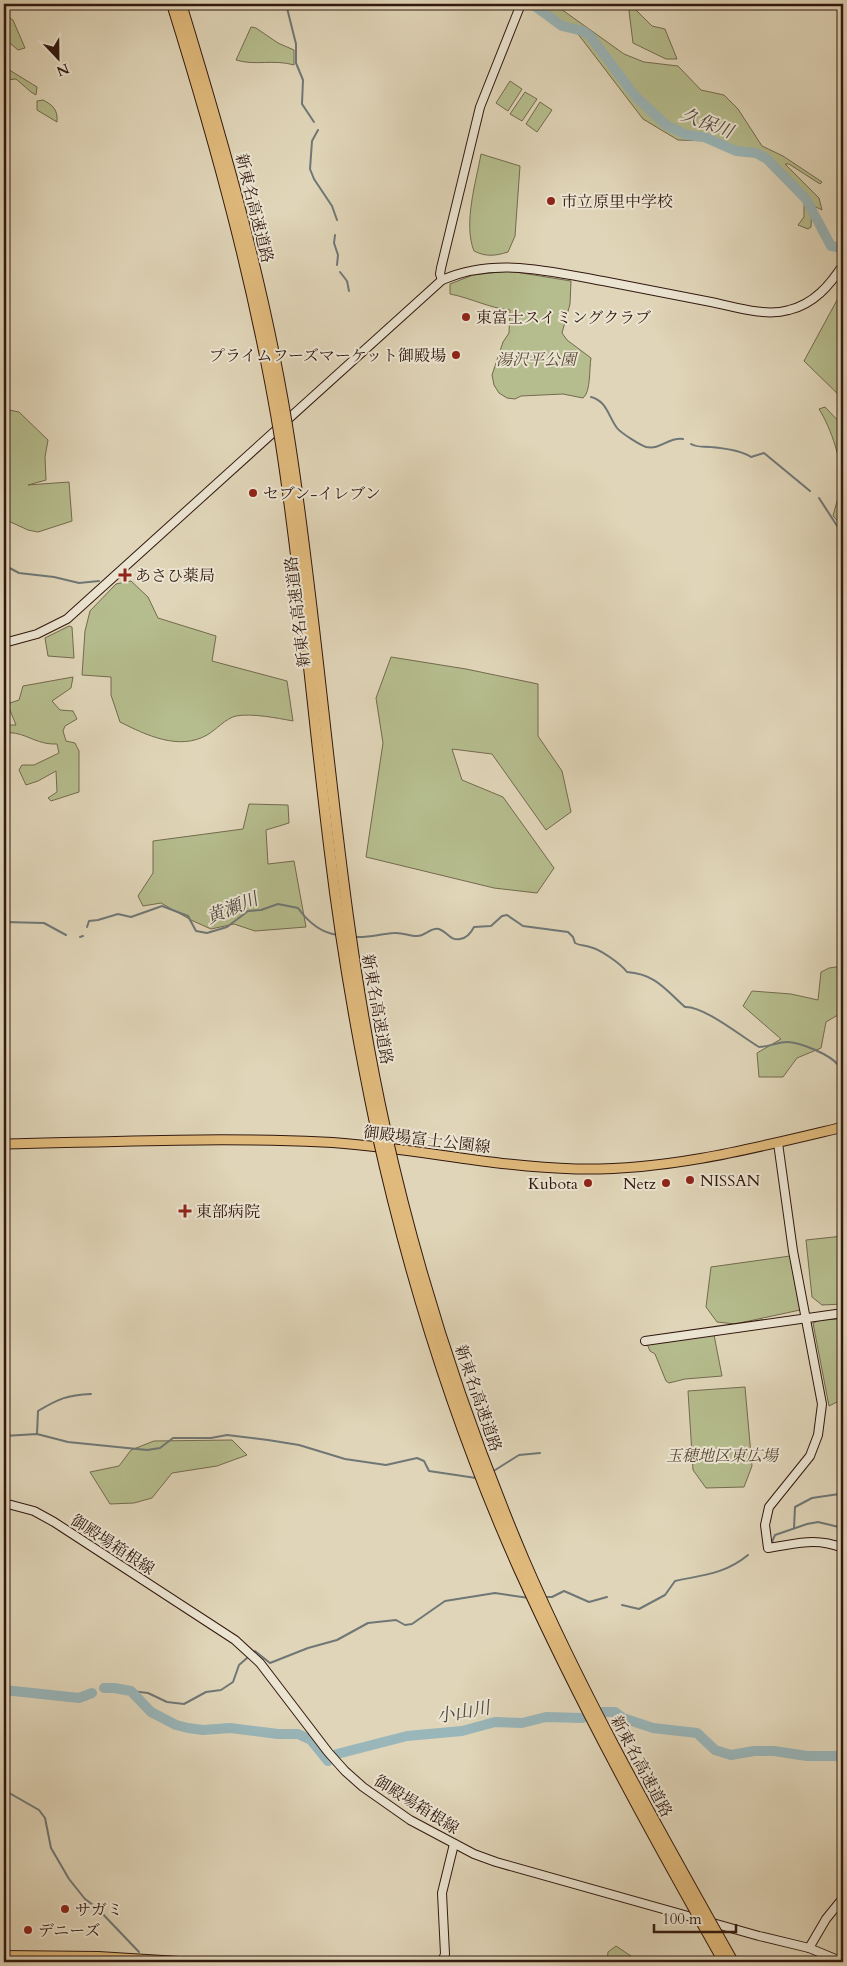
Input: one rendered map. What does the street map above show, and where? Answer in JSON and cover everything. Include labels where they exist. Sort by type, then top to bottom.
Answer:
[{"type":"highway","name":"新東名高速道路","points":[[172,4],[236,227],[270,377],[289,496],[330,854],[352,1002],[390,1188],[417,1284],[450,1389],[475,1460],[517,1563],[550,1637],[614,1764],[724,1962]]},
{"type":"highway","name":"新東名高速道路","points":[[181,4],[223,143],[245,224],[278,375],[305,552],[349,926],[375,1079],[410,1230],[458,1387],[482,1455],[524,1560],[622,1761],[733,1962]]},
{"type":"highway","points":[[4,1956],[179,1962]]},
{"type":"main road","name":"御殿場富士公園線","points":[[4,1144],[188,1141],[325,1142],[480,1161],[577,1169],[619,1168],[718,1156],[843,1127]]},
{"type":"street","points":[[442,280],[441,268],[480,107],[521,4]]},
{"type":"street","points":[[4,643],[38,634],[67,620],[442,280],[480,268],[517,266],[775,313],[799,308],[818,295],[829,286],[843,265]]},
{"type":"street","points":[[778,1143],[793,1251],[822,1404],[819,1430],[810,1456],[769,1507],[765,1525],[768,1548],[813,1541],[831,1543],[843,1548]]},
{"type":"street","points":[[645,1341],[843,1313]]},
{"type":"street","name":"御殿場箱根線","points":[[4,1503],[34,1511],[54,1522],[223,1632],[254,1657],[269,1673],[344,1771],[387,1806],[454,1844],[496,1862],[759,1936],[809,1948],[843,1962]]},
{"type":"street","points":[[442,1962],[445,1954],[442,1894],[454,1844]]},
{"type":"street","points":[[809,1948],[826,1919],[843,1898]]},
{"type":"green space","points":[[532,4],[554,4],[624,54],[644,62],[678,66],[701,90],[724,95],[738,109],[762,146],[783,156],[822,182],[820,184],[789,164],[785,164],[819,198],[822,210],[812,205],[811,227],[808,229],[798,225],[804,217],[804,195],[772,160],[757,156],[736,155],[709,141],[678,140],[643,119],[578,34],[560,28],[531,6]]},
{"type":"green space","points":[[633,7],[652,26],[665,29],[677,59],[666,59],[633,43],[629,11]]},
{"type":"green space","points":[[4,14],[13,20],[25,48],[18,50],[4,38]]},
{"type":"green space","points":[[251,27],[294,50],[294,65],[236,60]]},
{"type":"green space","points":[[4,64],[11,71],[37,87],[36,95],[16,79],[5,80],[4,82]]},
{"type":"green space","points":[[510,81],[522,89],[508,111],[496,103]]},
{"type":"green space","points":[[525,92],[537,99],[522,121],[510,114]]},
{"type":"green space","points":[[43,100],[54,108],[57,114],[57,122],[37,110],[37,101]]},
{"type":"green space","points":[[540,102],[552,110],[537,132],[526,124]]},
{"type":"green space","points":[[481,154],[520,166],[515,236],[508,252],[487,255],[474,251],[471,240],[470,216]]},
{"type":"green space","name":"湯沢平公園","points":[[509,271],[571,281],[570,304],[562,333],[567,340],[591,358],[589,386],[583,398],[563,394],[521,396],[515,399],[507,398],[499,393],[494,385],[492,375],[503,342],[509,333],[510,310],[450,294],[450,284],[473,275]]},
{"type":"green space","points":[[843,289],[843,399],[804,361]]},
{"type":"green space","points":[[825,407],[843,426],[843,527],[833,516],[840,489],[841,476],[835,446],[828,426],[819,409]]},
{"type":"green space","points":[[4,409],[19,412],[48,440],[45,457],[46,480],[28,485],[69,482],[72,521],[38,532],[28,530],[4,519]]},
{"type":"green space","points":[[131,581],[148,597],[158,618],[216,636],[212,661],[287,681],[293,721],[257,715],[236,716],[207,735],[185,742],[152,736],[120,722],[111,695],[111,677],[82,675],[85,631],[90,611],[116,584]]},
{"type":"green space","points":[[69,626],[72,627],[74,658],[48,656],[45,638]]},
{"type":"green space","points":[[391,657],[466,669],[538,684],[538,736],[562,771],[571,812],[546,830],[492,754],[452,749],[462,780],[503,797],[554,868],[537,893],[494,888],[366,857],[383,743],[376,698]]},
{"type":"green space","points":[[73,677],[71,688],[52,701],[60,710],[73,711],[77,719],[65,726],[63,731],[66,741],[75,743],[79,751],[79,792],[51,801],[48,798],[57,792],[56,771],[26,785],[19,770],[22,765],[34,765],[59,753],[57,744],[40,742],[15,733],[4,733],[4,725],[16,725],[9,708],[10,703],[19,700],[23,686]]},
{"type":"green space","points":[[249,804],[288,805],[289,823],[266,830],[268,864],[294,861],[306,927],[255,931],[234,924],[211,929],[161,903],[143,906],[138,896],[153,873],[153,841],[243,829]]},
{"type":"green space","points":[[843,966],[843,1012],[826,1022],[821,1048],[797,1058],[783,1077],[759,1077],[757,1053],[781,1039],[743,1006],[752,991],[791,994],[818,1000],[821,972],[829,968]]},
{"type":"green space","points":[[843,1236],[843,1304],[822,1305],[812,1297],[806,1240]]},
{"type":"green space","points":[[790,1256],[800,1310],[735,1324],[717,1322],[706,1307],[711,1267]]},
{"type":"green space","points":[[843,1319],[843,1399],[829,1406],[813,1323],[820,1320]]},
{"type":"green space","points":[[714,1335],[722,1376],[685,1379],[669,1383],[666,1381],[655,1354],[650,1351],[647,1344]]},
{"type":"green space","name":"玉穂地区東広場","points":[[745,1387],[752,1466],[744,1487],[706,1488],[693,1470],[688,1391]]},
{"type":"green space","points":[[232,1440],[247,1455],[217,1466],[172,1473],[152,1498],[134,1503],[110,1504],[90,1472],[119,1466],[131,1450],[154,1441]]},
{"type":"green space","points":[[616,1946],[640,1962],[607,1962],[608,1952]]},
{"type":"waterway","points":[[286,4],[296,44],[296,63],[303,80],[302,104],[314,122]]},
{"type":"waterway","name":"久保川","points":[[532,4],[562,26],[583,31],[590,36],[636,97],[666,125],[687,135],[704,137],[736,151],[756,153],[767,159],[806,199],[831,246],[843,248]]},
{"type":"waterway","points":[[318,130],[312,141],[310,169],[314,179],[332,206],[337,220]]},
{"type":"waterway","points":[[335,235],[334,243],[338,255],[337,265]]},
{"type":"waterway","points":[[340,272],[347,281],[349,291]]},
{"type":"waterway","points":[[591,397],[604,405],[619,430],[643,446],[656,447],[673,440],[683,439]]},
{"type":"waterway","points":[[691,444],[732,450],[751,457],[764,453],[810,491]]},
{"type":"waterway","points":[[819,498],[843,535]]},
{"type":"waterway","points":[[4,565],[19,573],[54,577],[79,583],[99,581]]},
{"type":"waterway","name":"黄瀬川","points":[[87,927],[89,921],[118,914],[131,917],[162,906],[188,916],[196,931],[207,933],[227,927],[248,911],[261,910],[278,904],[298,908],[315,926],[326,932],[338,935]]},
{"type":"waterway","points":[[355,937],[397,933],[417,936],[439,929],[451,938],[460,939],[465,938],[474,927],[491,926],[502,916],[507,915],[523,926],[568,932],[573,937],[575,943],[599,951],[615,961],[627,972],[637,973],[652,979],[685,1007],[702,1011],[759,1047],[784,1042],[799,1044],[829,1057],[838,1065],[843,1065]]},
{"type":"waterway","name":"黄瀬川","points":[[4,922],[44,923],[66,935]]},
{"type":"waterway","points":[[37,1434],[38,1411],[63,1398],[91,1394]]},
{"type":"waterway","points":[[4,1436],[37,1434],[68,1442],[147,1450],[160,1448],[173,1438],[211,1438],[227,1435],[299,1445],[345,1459],[386,1465],[417,1458],[424,1461],[429,1471],[476,1478]]},
{"type":"waterway","points":[[492,1472],[519,1455],[540,1453]]},
{"type":"waterway","points":[[794,1528],[795,1507],[812,1498],[839,1494],[843,1491]]},
{"type":"waterway","points":[[772,1542],[775,1535],[807,1524],[818,1522],[843,1528]]},
{"type":"waterway","points":[[622,1605],[639,1609],[665,1595],[675,1581],[722,1570],[748,1555]]},
{"type":"waterway","points":[[544,1597],[552,1597],[564,1591],[589,1602],[607,1597]]},
{"type":"waterway","points":[[255,1651],[270,1663],[308,1648],[337,1640],[368,1623],[396,1620],[405,1625],[412,1624],[445,1601],[495,1593],[529,1598]]},
{"type":"waterway","points":[[131,1691],[148,1693],[167,1702],[184,1704],[206,1692],[221,1690],[233,1682],[239,1665],[247,1658]]},
{"type":"waterway","name":"小山川","points":[[104,1688],[131,1691],[151,1712],[176,1725],[188,1728],[203,1730],[230,1728],[278,1734],[298,1734],[311,1740],[328,1761],[337,1754],[407,1736],[462,1731],[495,1722],[522,1723],[546,1717],[582,1718],[603,1712],[615,1712],[623,1718],[653,1728],[697,1733],[715,1750],[731,1755],[754,1751],[774,1751],[807,1756],[843,1756]]},
{"type":"waterway","name":"小山川","points":[[4,1690],[79,1698],[92,1693]]},
{"type":"waterway","points":[[4,1790],[39,1810],[45,1818],[51,1848],[69,1879],[85,1899],[97,1908],[139,1952]]},
{"type":"place","name":"市立原里中学校","points":[[551,201]]},
{"type":"place","name":"東富士スイミングクラブ","points":[[466,317]]},
{"type":"place","name":"プライムフーズマーケット御殿場","points":[[456,355]]},
{"type":"place","name":"セブン-イレブン","points":[[253,493]]},
{"type":"place","name":"あさひ薬局","points":[[125,575]]},
{"type":"place","name":"NISSAN","points":[[690,1180]]},
{"type":"place","name":"Kubota","points":[[588,1183]]},
{"type":"place","name":"Netz","points":[[666,1183]]},
{"type":"place","name":"東部病院","points":[[185,1211]]},
{"type":"place","name":"サガミ","points":[[65,1909]]},
{"type":"place","name":"デニーズ","points":[[28,1930]]}]
